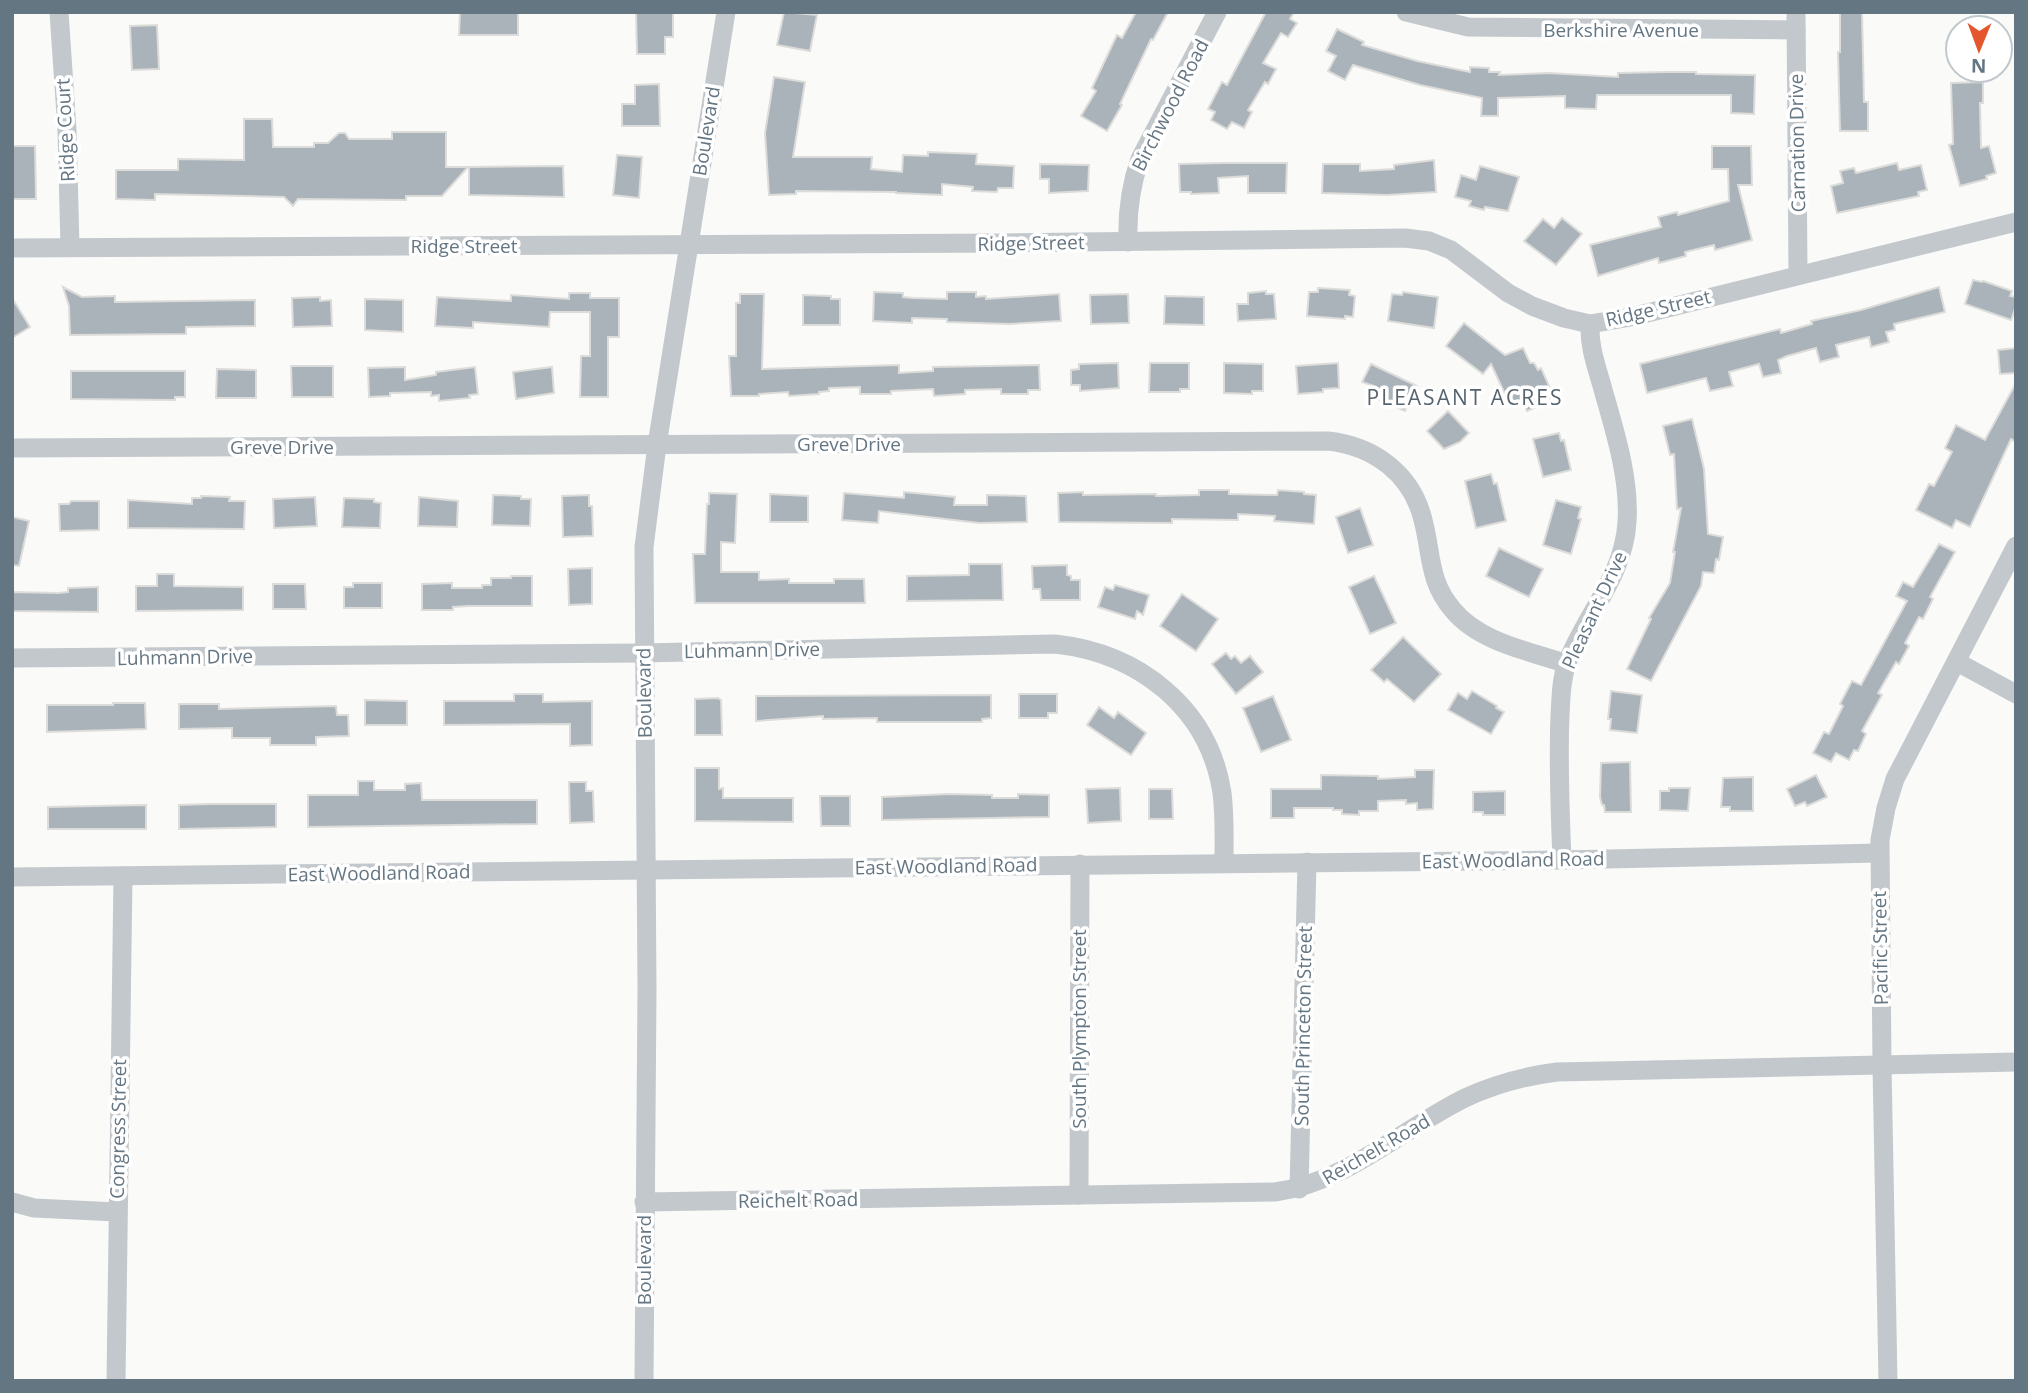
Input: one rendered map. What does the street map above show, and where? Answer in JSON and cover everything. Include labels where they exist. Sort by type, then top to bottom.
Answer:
[{"type":"street","name":"Ridge Court","points":[[59,12],[67,130],[70,247]]},
{"type":"street","name":"Boulevard","points":[[644,1381],[647,990],[644,548],[657,445],[726,12]]},
{"type":"street","name":"Birchwood Road","points":[[1128,242],[1127,211],[1132,181],[1140,159],[1217,12]]},
{"type":"street","name":"Berkshire Avenue","points":[[1406,12],[1468,27],[1796,21]]},
{"type":"street","name":"Carnation Drive","points":[[1796,21],[1798,274]]},
{"type":"street","name":"Ridge Street","points":[[12,248],[1405,238],[1429,241],[1451,250],[1508,293],[1532,306],[1590,324],[1631,317],[2016,222]]},
{"type":"street","name":"Pleasant Drive","points":[[1562,860],[1559,739],[1561,695],[1567,664],[1614,575],[1621,558],[1627,526],[1626,488],[1612,423],[1590,345],[1590,324]]},
{"type":"street","name":"Greve Drive","points":[[12,448],[1348,443],[1385,462],[1401,476],[1414,495],[1423,520],[1433,576],[1445,599],[1462,620],[1504,643],[1567,664]]},
{"type":"street","name":"Pacific Street","points":[[1888,1381],[1879,853],[1886,808],[1895,779],[2016,546]]},
{"type":"street","name":"Luhmann Drive","points":[[12,659],[643,653],[1055,644],[1079,647],[1127,663],[1162,686],[1184,709],[1201,734],[1222,792],[1223,862]]},
{"type":"street","points":[[1957,662],[2016,694]]},
{"type":"street","name":"East Woodland Road","points":[[12,877],[1562,860],[1879,853]]},
{"type":"street","name":"South Princeton Street","points":[[1298,1189],[1307,862]]},
{"type":"street","name":"South Plympton Street","points":[[1079,1195],[1080,864]]},
{"type":"street","name":"Congress Street","points":[[116,1381],[123,876]]},
{"type":"street","name":"Reichelt Road","points":[[644,1202],[1275,1192],[1298,1189],[1324,1180],[1462,1099],[1527,1076],[1557,1072],[2016,1062]]},
{"type":"street","points":[[12,1202],[34,1208],[117,1212]]},
{"type":"building","points":[[460,12],[518,12],[518,35],[459,35]]},
{"type":"building","points":[[636,12],[673,12],[673,37],[665,37],[665,54],[637,54]]},
{"type":"building","points":[[784,12],[817,15],[810,51],[777,45]]},
{"type":"building","points":[[1136,12],[1168,12],[1153,40],[1151,39],[1120,104],[1122,105],[1107,131],[1081,116],[1096,91],[1092,88],[1117,35],[1122,38]]},
{"type":"building","points":[[1266,12],[1294,12],[1290,19],[1297,23],[1288,37],[1281,33],[1263,63],[1276,69],[1248,110],[1252,112],[1244,128],[1232,122],[1227,129],[1211,120],[1215,112],[1208,109],[1222,82],[1227,85]]},
{"type":"building","points":[[1840,12],[1862,12],[1864,102],[1868,102],[1868,131],[1840,131]]},
{"type":"building","points":[[157,25],[159,69],[132,70],[130,26]]},
{"type":"building","points":[[1337,29],[1364,42],[1362,45],[1417,61],[1470,72],[1470,67],[1489,68],[1489,72],[1500,72],[1499,75],[1548,73],[1618,77],[1618,73],[1696,72],[1755,75],[1754,114],[1731,113],[1731,95],[1597,95],[1596,109],[1565,108],[1565,96],[1498,98],[1498,116],[1481,116],[1482,98],[1420,85],[1353,65],[1345,80],[1328,71],[1336,56],[1326,51]]},
{"type":"building","points":[[774,77],[805,82],[793,157],[872,157],[871,169],[902,172],[903,155],[928,156],[928,152],[977,154],[976,164],[1014,166],[1013,188],[998,188],[997,192],[972,191],[973,187],[942,184],[942,195],[796,191],[796,194],[769,195],[765,133]]},
{"type":"building","points":[[659,84],[660,126],[622,126],[622,104],[635,104],[635,85]]},
{"type":"building","points":[[1951,84],[1983,84],[1983,103],[1980,103],[1981,148],[1989,146],[1996,173],[1986,176],[1987,179],[1960,186],[1949,145],[1953,144]]},
{"type":"building","points":[[244,119],[272,119],[273,147],[314,147],[314,143],[328,143],[339,133],[345,133],[349,139],[392,139],[392,132],[446,132],[446,167],[468,167],[442,196],[406,196],[406,200],[298,199],[293,206],[284,197],[155,194],[155,200],[116,199],[116,170],[178,170],[178,159],[244,160]]},
{"type":"building","points":[[12,146],[35,146],[36,199],[12,199]]},
{"type":"building","points":[[1712,146],[1751,146],[1752,185],[1738,185],[1752,240],[1715,250],[1714,245],[1685,252],[1686,256],[1659,263],[1658,258],[1598,276],[1590,245],[1661,227],[1658,217],[1677,212],[1678,215],[1729,201],[1728,169],[1712,169]]},
{"type":"building","points":[[617,155],[642,157],[639,198],[613,195]]},
{"type":"building","points":[[1434,160],[1436,192],[1387,195],[1322,193],[1323,164],[1360,164],[1360,171],[1394,169],[1394,165]]},
{"type":"building","points":[[1287,163],[1286,193],[1248,193],[1248,176],[1218,178],[1219,193],[1180,192],[1179,164]]},
{"type":"building","points":[[1897,163],[1899,170],[1921,165],[1927,190],[1918,192],[1919,196],[1837,213],[1831,186],[1843,183],[1840,171],[1854,168],[1856,173]]},
{"type":"building","points":[[1040,164],[1089,165],[1088,191],[1049,193],[1049,179],[1040,179]]},
{"type":"building","points":[[563,166],[564,197],[469,195],[469,167]]},
{"type":"building","points":[[1480,166],[1519,177],[1508,211],[1485,207],[1484,210],[1469,206],[1471,201],[1455,197],[1461,175],[1476,180]]},
{"type":"building","points":[[1562,218],[1582,234],[1556,265],[1524,241],[1543,219],[1554,228]]},
{"type":"building","points":[[1973,280],[2012,291],[2010,296],[2016,297],[2016,306],[2011,320],[1965,304]]},
{"type":"building","points":[[63,287],[82,297],[115,296],[115,302],[255,300],[255,326],[186,327],[186,334],[70,335],[69,306]]},
{"type":"building","points":[[1939,287],[1945,312],[1894,324],[1895,330],[1886,332],[1889,342],[1871,347],[1869,337],[1836,345],[1839,357],[1820,362],[1816,348],[1778,360],[1781,373],[1763,377],[1759,364],[1729,372],[1733,386],[1710,391],[1706,378],[1647,393],[1640,364],[1780,329],[1781,333],[1812,324],[1811,321],[1861,310]]},
{"type":"building","points":[[1318,288],[1350,290],[1349,295],[1355,296],[1353,317],[1345,316],[1345,319],[1307,316],[1309,292],[1318,292]]},
{"type":"building","points":[[1266,291],[1266,294],[1274,294],[1276,319],[1238,321],[1237,304],[1248,304],[1248,293]]},
{"type":"building","points":[[874,292],[903,293],[903,297],[913,298],[947,299],[947,292],[976,292],[976,297],[986,296],[986,299],[1059,294],[1061,321],[1009,324],[912,318],[912,323],[873,321]]},
{"type":"building","points":[[1403,292],[1438,297],[1434,328],[1388,321],[1392,294],[1402,295]]},
{"type":"building","points":[[569,293],[590,293],[590,298],[619,298],[619,337],[608,337],[608,397],[580,397],[581,356],[590,356],[590,312],[550,312],[549,327],[473,322],[473,328],[435,326],[437,297],[511,301],[511,295],[569,299]]},
{"type":"building","points":[[740,294],[764,294],[762,369],[899,365],[899,373],[933,371],[933,367],[1039,365],[1040,390],[1028,390],[1028,394],[1001,394],[1001,389],[965,390],[965,394],[934,396],[933,389],[891,391],[891,394],[860,394],[860,387],[829,388],[829,391],[819,394],[789,396],[788,392],[731,396],[729,356],[736,356],[736,303],[740,303]]},
{"type":"building","points":[[1128,294],[1129,323],[1091,324],[1090,295]]},
{"type":"building","points":[[803,295],[840,299],[840,325],[803,325]]},
{"type":"building","points":[[1165,296],[1204,297],[1204,325],[1164,324]]},
{"type":"building","points":[[320,297],[320,301],[331,300],[332,326],[293,327],[292,298]]},
{"type":"building","points":[[12,298],[30,327],[12,338]]},
{"type":"building","points":[[365,299],[403,300],[403,332],[365,330]]},
{"type":"building","points":[[1464,323],[1505,355],[1523,348],[1530,363],[1534,363],[1538,370],[1541,368],[1555,399],[1527,411],[1523,402],[1511,407],[1491,364],[1483,374],[1446,346]]},
{"type":"building","points":[[2016,348],[2016,373],[2000,374],[1998,350]]},
{"type":"building","points":[[1118,363],[1119,388],[1080,391],[1080,385],[1071,385],[1071,370],[1079,369],[1079,364]]},
{"type":"building","points":[[1150,363],[1189,363],[1189,389],[1180,389],[1180,392],[1149,392]]},
{"type":"building","points":[[1224,363],[1263,364],[1263,391],[1252,391],[1252,394],[1224,393]]},
{"type":"building","points":[[1338,363],[1339,388],[1298,394],[1296,366]]},
{"type":"building","points":[[1371,364],[1417,386],[1405,411],[1369,396],[1374,386],[1362,382]]},
{"type":"building","points":[[291,366],[333,366],[333,397],[292,397]]},
{"type":"building","points":[[405,367],[405,380],[436,375],[436,372],[475,367],[478,394],[469,395],[470,398],[439,401],[439,395],[431,396],[431,392],[390,393],[390,396],[369,397],[368,368]]},
{"type":"building","points":[[552,367],[554,393],[516,399],[513,372]]},
{"type":"building","points":[[217,369],[256,370],[256,398],[216,398]]},
{"type":"building","points":[[71,371],[185,371],[185,397],[175,397],[175,400],[71,399]]},
{"type":"building","points":[[2016,383],[2016,442],[2011,439],[1970,527],[1956,520],[1952,528],[1916,510],[1929,484],[1934,486],[1952,452],[1945,448],[1956,425],[1985,440]]},
{"type":"building","points":[[1448,411],[1469,433],[1460,442],[1444,449],[1427,431]]},
{"type":"building","points":[[1692,419],[1704,469],[1708,534],[1723,537],[1714,573],[1703,572],[1701,586],[1651,681],[1627,669],[1651,619],[1649,618],[1670,583],[1675,552],[1681,508],[1677,509],[1674,454],[1670,455],[1663,426]]},
{"type":"building","points":[[1559,433],[1561,441],[1564,440],[1571,470],[1543,477],[1533,439]]},
{"type":"building","points":[[1491,474],[1494,484],[1497,483],[1506,521],[1476,528],[1465,481]]},
{"type":"building","points":[[1199,490],[1277,495],[1278,490],[1316,495],[1314,524],[1274,521],[1275,516],[1238,514],[1238,520],[1172,519],[1172,523],[1059,522],[1058,493],[1156,496],[1199,495]]},
{"type":"building","points":[[904,492],[955,497],[954,505],[987,505],[987,495],[1026,496],[1027,522],[979,523],[879,511],[878,523],[842,520],[844,493],[904,498]]},
{"type":"building","points":[[709,493],[737,494],[735,543],[721,542],[721,572],[759,572],[759,580],[789,579],[789,583],[834,583],[834,579],[864,579],[865,603],[695,603],[693,554],[705,554]]},
{"type":"building","points":[[770,494],[808,496],[808,522],[770,522]]},
{"type":"building","points":[[493,495],[531,499],[530,526],[492,525]]},
{"type":"building","points":[[589,495],[593,536],[563,537],[562,496]]},
{"type":"building","points":[[230,497],[229,501],[245,501],[244,529],[128,528],[128,500],[192,504],[192,498]]},
{"type":"building","points":[[315,497],[317,526],[274,528],[273,499]]},
{"type":"building","points":[[419,497],[458,501],[457,527],[418,526]]},
{"type":"building","points":[[344,498],[374,499],[374,502],[381,503],[380,528],[342,527]]},
{"type":"building","points":[[1556,500],[1581,507],[1578,518],[1581,519],[1571,554],[1543,545]]},
{"type":"building","points":[[71,501],[99,501],[99,530],[60,531],[59,504],[69,504]]},
{"type":"building","points":[[1360,508],[1373,545],[1348,553],[1336,517]]},
{"type":"building","points":[[12,517],[29,521],[19,566],[12,565]]},
{"type":"building","points":[[1939,544],[1955,552],[1930,597],[1933,599],[1923,619],[1919,617],[1905,643],[1909,646],[1878,693],[1882,695],[1862,731],[1866,734],[1858,751],[1854,750],[1849,760],[1836,753],[1831,762],[1813,753],[1824,732],[1829,734],[1852,681],[1861,685],[1907,601],[1896,596],[1903,582],[1913,587]]},
{"type":"building","points":[[1499,548],[1543,569],[1529,597],[1486,576]]},
{"type":"building","points":[[969,564],[1002,564],[1003,600],[907,601],[907,576],[969,575]]},
{"type":"building","points":[[1067,565],[1067,575],[1071,576],[1071,580],[1080,580],[1080,600],[1041,600],[1040,589],[1033,589],[1032,566]]},
{"type":"building","points":[[592,568],[592,604],[569,605],[568,569]]},
{"type":"building","points":[[157,574],[174,574],[174,586],[243,587],[243,610],[136,611],[136,586],[157,586]]},
{"type":"building","points":[[532,576],[532,606],[468,606],[453,607],[453,610],[422,610],[422,584],[452,583],[452,588],[482,588],[482,585],[491,585],[491,578]]},
{"type":"building","points":[[1374,576],[1396,623],[1370,634],[1349,587]]},
{"type":"building","points":[[353,583],[382,583],[382,608],[344,608],[344,587],[353,587]]},
{"type":"building","points":[[273,584],[305,584],[306,609],[273,609]]},
{"type":"building","points":[[1115,585],[1149,595],[1143,615],[1137,611],[1135,619],[1098,607],[1105,587],[1113,590]]},
{"type":"building","points":[[98,587],[98,612],[12,611],[12,592],[58,593],[68,592],[68,588]]},
{"type":"building","points":[[1182,594],[1218,619],[1196,651],[1160,626]]},
{"type":"building","points":[[1403,637],[1441,674],[1414,702],[1387,679],[1384,682],[1371,670]]},
{"type":"building","points":[[1226,653],[1231,659],[1235,656],[1241,663],[1250,656],[1263,672],[1236,694],[1212,664]]},
{"type":"building","points":[[1472,691],[1504,712],[1491,734],[1448,710],[1458,693],[1467,699]]},
{"type":"building","points":[[1611,691],[1642,695],[1637,733],[1610,730],[1611,719],[1608,719]]},
{"type":"building","points":[[514,694],[543,694],[543,702],[592,701],[592,745],[570,746],[570,724],[444,725],[444,701],[514,701]]},
{"type":"building","points":[[1019,694],[1057,694],[1057,713],[1048,713],[1048,718],[1019,718]]},
{"type":"building","points":[[991,695],[991,718],[982,719],[982,722],[877,722],[877,718],[823,719],[823,716],[756,721],[756,696]]},
{"type":"building","points":[[1273,696],[1291,740],[1261,752],[1243,708]]},
{"type":"building","points":[[695,699],[721,700],[722,735],[695,735]]},
{"type":"building","points":[[365,700],[407,701],[407,725],[365,725]]},
{"type":"building","points":[[145,703],[146,729],[47,732],[47,705]]},
{"type":"building","points":[[179,704],[219,704],[219,709],[336,706],[337,715],[348,715],[349,736],[316,737],[316,745],[270,745],[270,738],[232,738],[232,728],[179,729]]},
{"type":"building","points":[[1099,707],[1114,718],[1118,712],[1146,733],[1131,755],[1087,725]]},
{"type":"building","points":[[1630,762],[1631,812],[1605,812],[1600,797],[1601,763]]},
{"type":"building","points":[[695,768],[719,768],[719,789],[723,788],[723,798],[793,798],[793,822],[695,821]]},
{"type":"building","points":[[1415,770],[1434,770],[1433,809],[1417,810],[1417,803],[1406,804],[1406,800],[1378,801],[1378,811],[1359,811],[1359,815],[1342,814],[1342,810],[1333,808],[1294,808],[1294,818],[1271,818],[1271,789],[1321,789],[1321,775],[1378,776],[1378,779],[1415,777]]},
{"type":"building","points":[[1816,775],[1827,797],[1807,806],[1805,802],[1795,806],[1787,789]]},
{"type":"building","points":[[1753,777],[1753,811],[1730,811],[1730,807],[1721,807],[1723,778]]},
{"type":"building","points":[[358,781],[374,781],[374,790],[405,790],[405,784],[421,783],[422,800],[537,800],[537,824],[308,827],[308,795],[358,795]]},
{"type":"building","points":[[569,782],[586,782],[586,791],[593,791],[594,822],[570,823]]},
{"type":"building","points":[[1120,788],[1121,821],[1088,823],[1086,789]]},
{"type":"building","points":[[1669,788],[1690,788],[1688,811],[1660,810],[1660,791],[1669,791]]},
{"type":"building","points":[[1149,789],[1172,789],[1173,819],[1149,819]]},
{"type":"building","points":[[1505,791],[1505,815],[1473,812],[1473,792]]},
{"type":"building","points":[[1018,794],[1049,795],[1049,817],[882,820],[882,797],[992,795],[992,798],[1018,798]]},
{"type":"building","points":[[820,796],[850,796],[850,826],[821,826]]},
{"type":"building","points":[[276,804],[276,827],[179,829],[179,805]]},
{"type":"building","points":[[146,805],[146,829],[48,829],[48,807]]},
{"type":"district","name":"PLEASANT ACRES","points":[[1465,398]]}]
